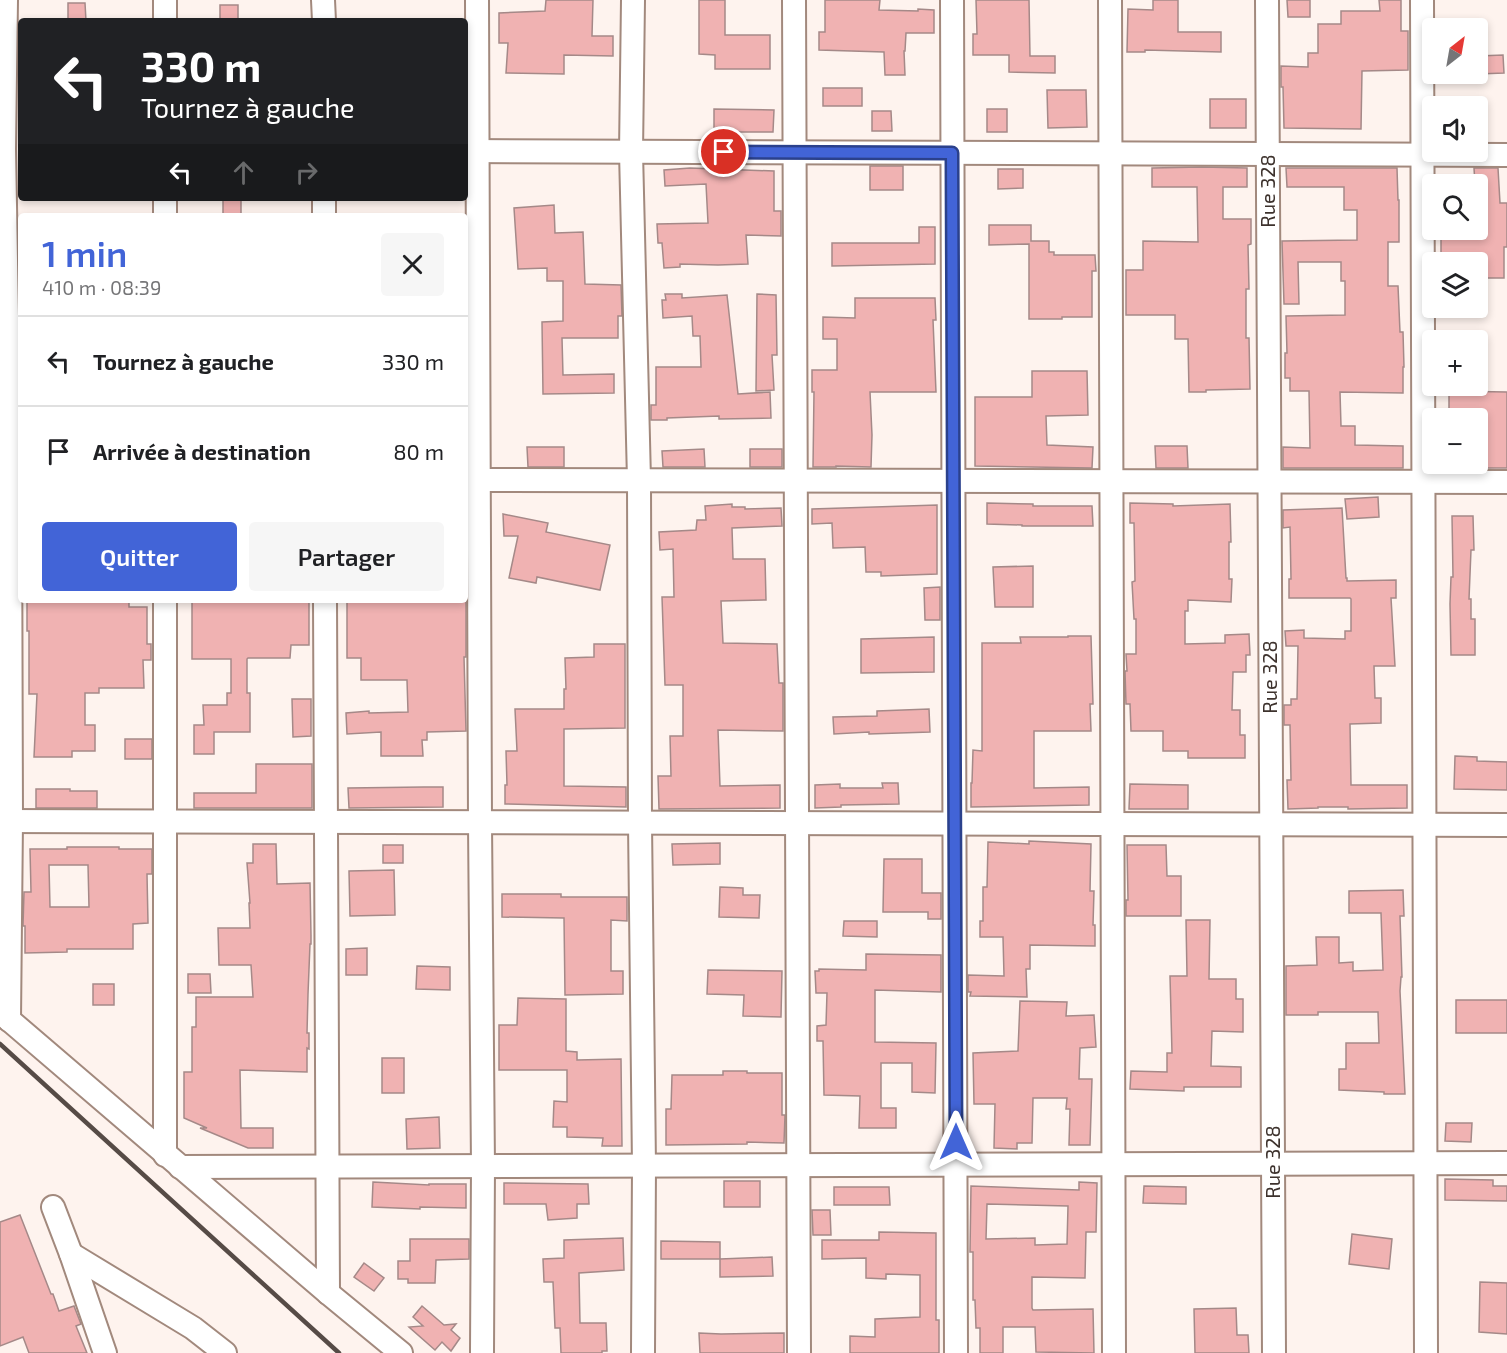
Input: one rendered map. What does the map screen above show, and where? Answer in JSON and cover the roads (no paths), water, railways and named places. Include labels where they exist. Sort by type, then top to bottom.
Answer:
[{"type":"street","points":[[6,0],[10,483],[4,1016],[401,1353]]},
{"type":"street","points":[[165,0],[165,18]]},
{"type":"street","points":[[323,0],[324,18]]},
{"type":"street","points":[[477,0],[471,151],[472,480],[480,823],[482,1353]]},
{"type":"street","points":[[633,0],[631,152],[639,480],[644,1166],[643,1353]]},
{"type":"street","points":[[794,0],[798,1353]]},
{"type":"street","points":[[952,0],[956,1353]]},
{"type":"street","points":[[1110,0],[1114,1353]]},
{"type":"street","name":"Rue 328","points":[[1266,0],[1274,1353]]},
{"type":"street","points":[[1422,0],[1422,96]]},
{"type":"street","points":[[471,151],[1422,155]]},
{"type":"street","points":[[1488,155],[1507,155]]},
{"type":"street","points":[[1422,162],[1426,1353]]},
{"type":"street","points":[[472,480],[1507,482]]},
{"type":"street","points":[[165,603],[165,822],[173,1161]]},
{"type":"street","points":[[325,603],[328,1293]]},
{"type":"street","points":[[5,821],[1507,825]]},
{"type":"street","points":[[173,1161],[327,1167],[1507,1163]]},
{"type":"street","points":[[53,1207],[105,1353]]},
{"type":"street","points":[[71,1254],[192,1328],[225,1353]]},
{"type":"railway","points":[[0,1044],[339,1353]]}]
